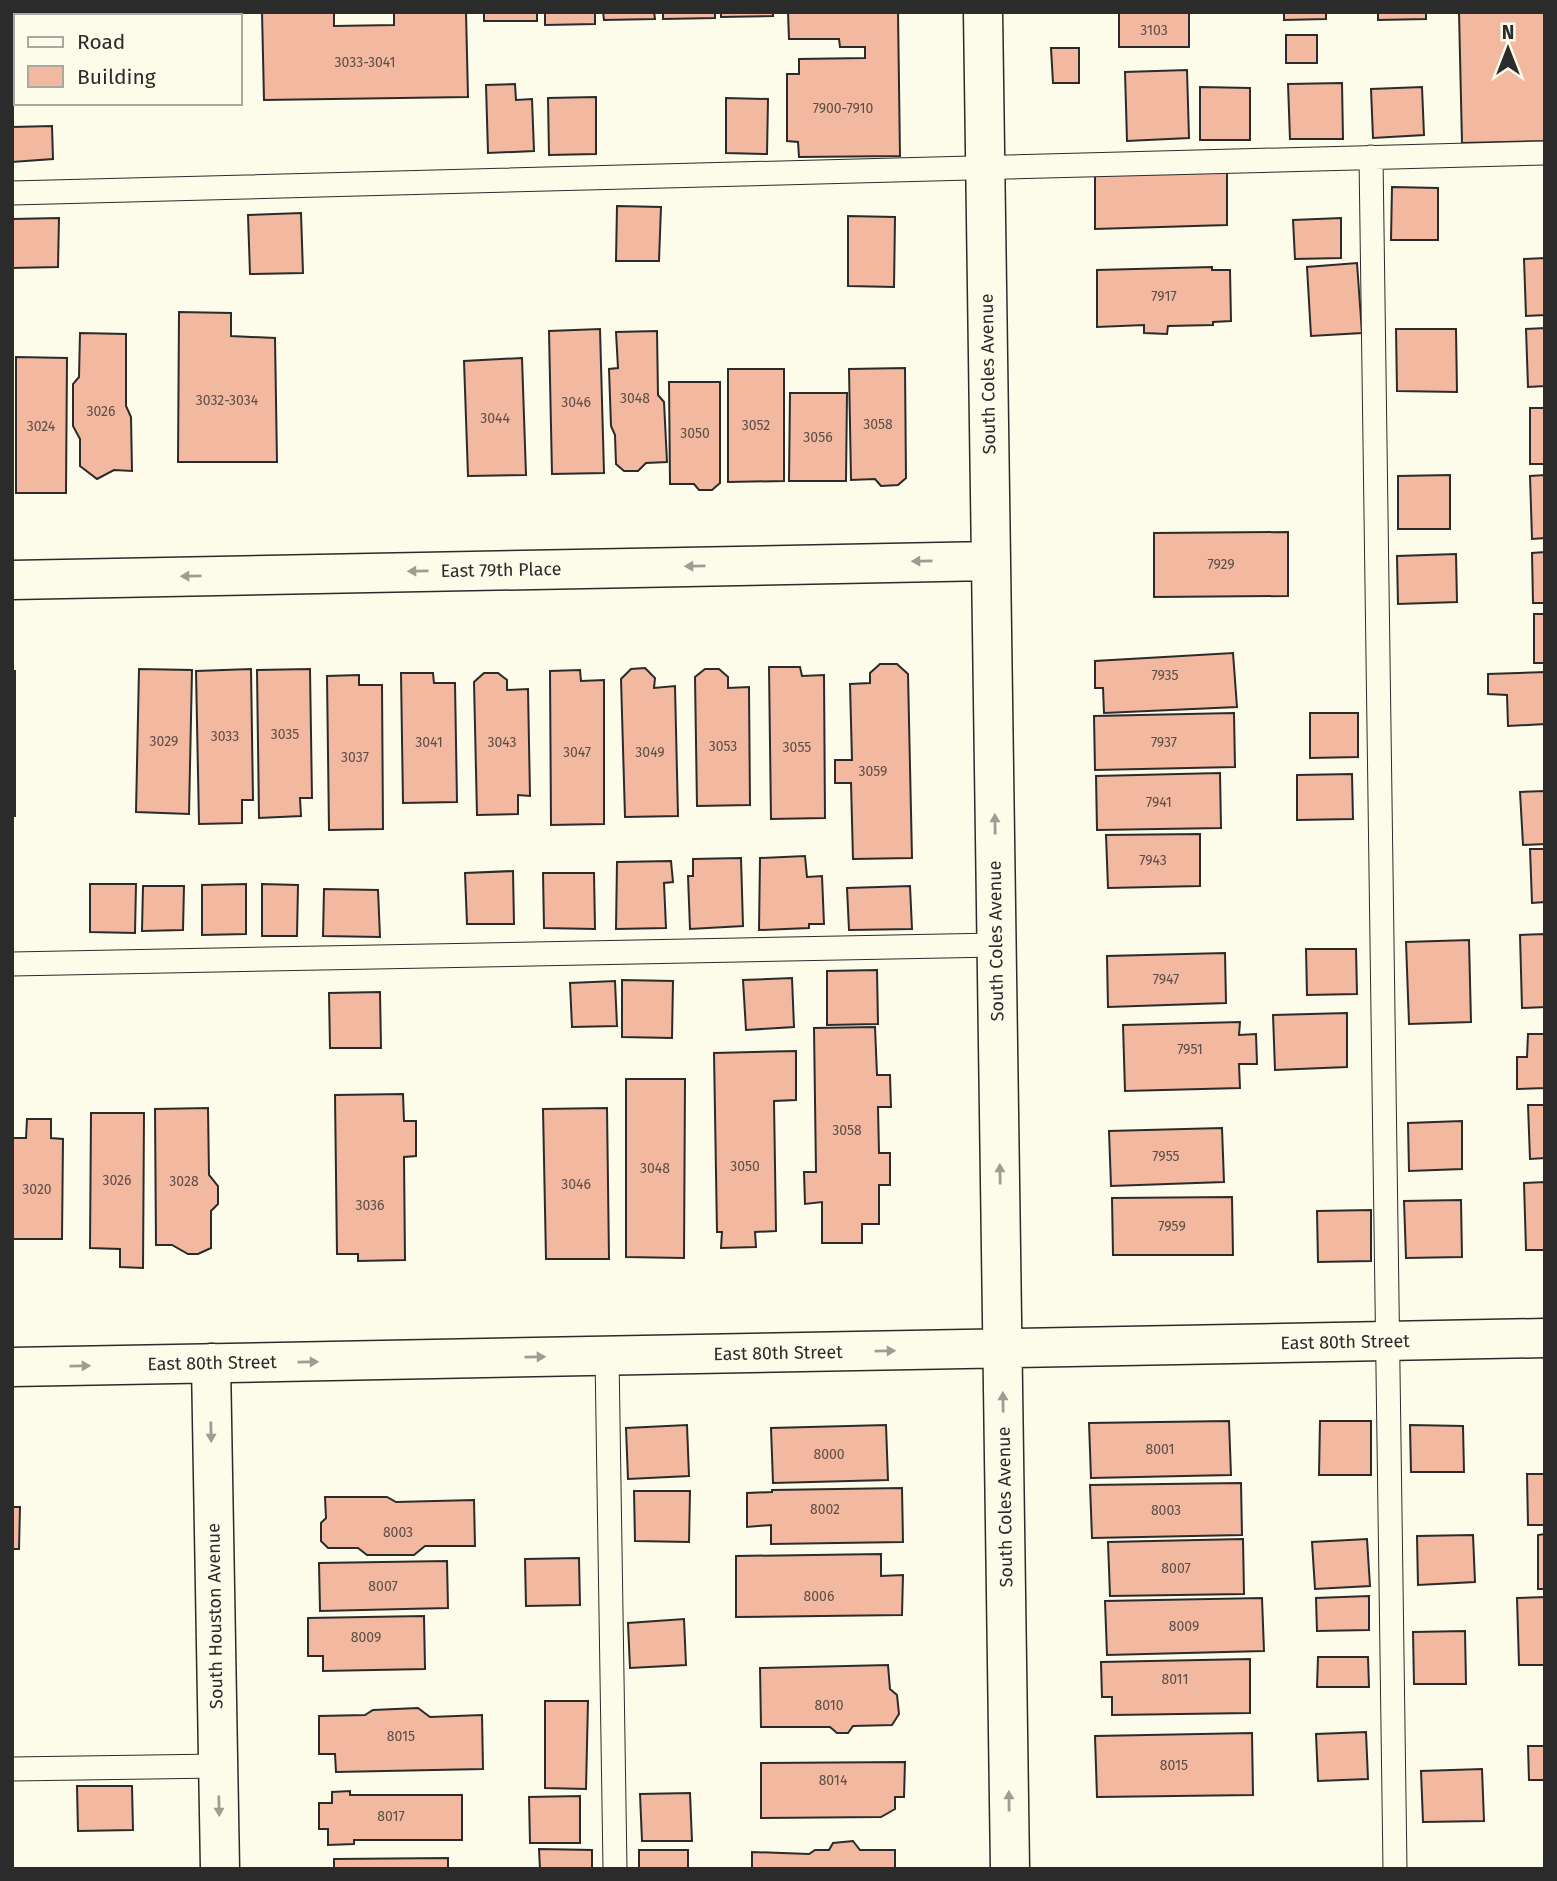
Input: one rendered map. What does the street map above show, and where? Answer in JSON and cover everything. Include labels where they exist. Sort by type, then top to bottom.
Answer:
[{"type":"street","name":"South Coles Avenue","points":[[983,12],[1010,1869]]},
{"type":"street","name":"East 79th Place","points":[[12,580],[991,561]]},
{"type":"street","name":"East 80th Street","points":[[12,1367],[1545,1338]]},
{"type":"street","name":"South Houston Avenue","points":[[211,1363],[220,1869]]},
{"type":"lane","points":[[12,193],[1545,153]]},
{"type":"lane","points":[[1371,157],[1395,1869]]},
{"type":"lane","points":[[12,964],[996,945]]},
{"type":"lane","points":[[607,1356],[615,1869]]},
{"type":"lane","points":[[12,1769],[218,1766]]},
{"type":"building","points":[[142,12],[232,12],[232,14]]},
{"type":"building","points":[[262,12],[334,12],[334,26],[394,25],[394,12],[466,12],[468,97],[264,100]]},
{"type":"building","points":[[484,12],[537,12],[537,21],[484,21]]},
{"type":"building","points":[[545,12],[595,12],[595,24],[545,25]]},
{"type":"building","points":[[603,12],[654,12],[655,19],[604,20]]},
{"type":"building","points":[[663,12],[715,12],[715,18],[663,19]]},
{"type":"building","points":[[721,12],[773,12],[773,16],[721,17]]},
{"type":"building","points":[[788,12],[898,12],[900,156],[799,157],[798,142],[787,141],[787,74],[799,74],[799,59],[865,58],[865,47],[840,47],[839,39],[789,39]]},
{"type":"building","points":[[1119,12],[1189,12],[1189,47],[1119,47]]},
{"type":"building","points":[[1284,12],[1326,12],[1326,19],[1284,20]]},
{"type":"building","points":[[1378,12],[1426,12],[1426,19],[1378,20]]},
{"type":"building","points":[[1459,12],[1545,12],[1545,141],[1462,143]]},
{"type":"building","points":[[1286,35],[1317,35],[1317,63],[1286,63]]},
{"type":"building","points":[[1051,48],[1079,48],[1079,83],[1053,83]]},
{"type":"building","points":[[1187,70],[1189,138],[1127,141],[1125,72]]},
{"type":"building","points":[[1342,83],[1343,139],[1290,139],[1288,84]]},
{"type":"building","points":[[515,84],[516,100],[532,99],[534,151],[488,153],[486,85]]},
{"type":"building","points":[[1200,87],[1250,88],[1250,140],[1200,140]]},
{"type":"building","points":[[1422,87],[1424,135],[1373,138],[1371,89]]},
{"type":"building","points":[[596,97],[596,154],[549,155],[548,98]]},
{"type":"building","points":[[726,98],[768,99],[767,154],[726,153]]},
{"type":"building","points":[[52,126],[53,159],[12,162],[12,127]]},
{"type":"building","points":[[1227,166],[1227,225],[1095,229],[1095,170]]},
{"type":"building","points":[[1392,187],[1438,188],[1438,240],[1391,240]]},
{"type":"building","points":[[617,206],[661,207],[659,261],[616,261]]},
{"type":"building","points":[[301,213],[303,273],[250,274],[248,215]]},
{"type":"building","points":[[848,216],[895,217],[894,287],[848,286]]},
{"type":"building","points":[[59,218],[58,267],[12,268],[12,219]]},
{"type":"building","points":[[1341,218],[1341,258],[1295,259],[1293,220]]},
{"type":"building","points":[[1545,258],[1545,315],[1526,316],[1524,259]]},
{"type":"building","points":[[1357,263],[1362,333],[1311,336],[1307,267]]},
{"type":"building","points":[[1212,267],[1212,270],[1230,270],[1231,321],[1213,322],[1213,325],[1168,326],[1167,334],[1144,333],[1144,325],[1097,327],[1097,270]]},
{"type":"building","points":[[179,312],[231,313],[231,336],[275,338],[277,462],[178,462]]},
{"type":"building","points":[[1545,328],[1545,386],[1528,387],[1526,329]]},
{"type":"building","points":[[600,329],[604,473],[552,474],[549,331]]},
{"type":"building","points":[[1396,329],[1456,329],[1457,392],[1397,391]]},
{"type":"building","points":[[657,331],[658,395],[664,402],[667,462],[646,463],[638,471],[624,471],[616,464],[615,435],[611,426],[609,369],[618,368],[616,332]]},
{"type":"building","points":[[80,333],[126,334],[126,406],[131,417],[132,471],[114,470],[97,479],[80,466],[80,439],[73,426],[73,384],[79,377]]},
{"type":"building","points":[[16,357],[67,358],[66,493],[16,493]]},
{"type":"building","points":[[522,358],[526,475],[468,476],[464,361]]},
{"type":"building","points":[[905,368],[906,478],[898,485],[881,486],[875,479],[851,480],[849,369]]},
{"type":"building","points":[[728,369],[784,369],[784,481],[728,482]]},
{"type":"building","points":[[669,382],[720,382],[720,483],[712,490],[699,490],[694,484],[670,484]]},
{"type":"building","points":[[790,393],[847,393],[846,481],[789,481]]},
{"type":"building","points":[[1530,408],[1545,408],[1545,464],[1530,464]]},
{"type":"building","points":[[1450,475],[1450,529],[1398,529],[1398,476]]},
{"type":"building","points":[[1545,475],[1545,538],[1532,539],[1530,476]]},
{"type":"building","points":[[1288,532],[1288,596],[1154,597],[1154,533]]},
{"type":"building","points":[[1545,552],[1545,603],[1533,603],[1532,553]]},
{"type":"building","points":[[1456,554],[1457,602],[1398,604],[1397,556]]},
{"type":"building","points":[[1534,614],[1545,614],[1545,663],[1534,663]]},
{"type":"building","points":[[1233,653],[1237,707],[1104,713],[1103,688],[1095,688],[1095,661]]},
{"type":"building","points":[[880,664],[897,664],[908,674],[912,858],[853,859],[851,783],[835,783],[835,760],[852,760],[850,684],[870,683],[870,673]]},
{"type":"building","points":[[769,667],[800,667],[802,676],[824,675],[825,818],[771,819]]},
{"type":"building","points":[[645,668],[655,678],[654,688],[675,686],[678,816],[625,817],[621,679],[631,669]]},
{"type":"building","points":[[139,669],[192,670],[189,814],[136,812]]},
{"type":"building","points":[[251,669],[253,800],[242,800],[242,823],[199,824],[196,671]]},
{"type":"building","points":[[310,669],[312,798],[300,798],[301,816],[259,818],[257,670]]},
{"type":"building","points":[[705,669],[719,669],[728,677],[728,688],[749,687],[750,805],[697,806],[695,677]]},
{"type":"building","points":[[580,670],[581,681],[604,680],[604,824],[551,825],[550,671]]},
{"type":"building","points":[[12,671],[15,671],[15,816],[12,816]]},
{"type":"building","points":[[1545,672],[1545,724],[1508,726],[1507,695],[1488,694],[1488,674]]},
{"type":"building","points":[[401,673],[433,673],[434,683],[455,683],[457,802],[403,803]]},
{"type":"building","points":[[484,673],[498,673],[507,680],[507,690],[528,689],[530,796],[518,795],[518,814],[477,815],[474,682]]},
{"type":"building","points":[[359,675],[359,685],[382,685],[383,829],[329,830],[327,676]]},
{"type":"building","points":[[1234,713],[1235,767],[1095,770],[1094,716]]},
{"type":"building","points":[[1310,713],[1358,713],[1358,757],[1310,758]]},
{"type":"building","points":[[1220,773],[1221,828],[1097,830],[1096,776]]},
{"type":"building","points":[[1352,774],[1353,819],[1297,820],[1297,775]]},
{"type":"building","points":[[1545,791],[1545,844],[1523,845],[1520,792]]},
{"type":"building","points":[[1200,834],[1200,886],[1108,888],[1106,835]]},
{"type":"building","points":[[1530,849],[1545,849],[1545,902],[1532,903]]},
{"type":"building","points":[[805,856],[807,877],[822,876],[824,924],[809,924],[809,928],[759,930],[760,858]]},
{"type":"building","points":[[741,858],[743,926],[690,929],[688,876],[693,876],[693,859]]},
{"type":"building","points":[[671,861],[673,882],[664,883],[666,928],[616,929],[617,862]]},
{"type":"building","points":[[513,871],[514,924],[467,924],[465,873]]},
{"type":"building","points":[[543,873],[594,873],[595,929],[544,928]]},
{"type":"building","points":[[90,884],[136,884],[135,933],[90,932]]},
{"type":"building","points":[[246,884],[246,934],[202,935],[202,885]]},
{"type":"building","points":[[262,884],[298,885],[297,936],[262,936]]},
{"type":"building","points":[[143,886],[184,886],[183,930],[142,931]]},
{"type":"building","points":[[910,886],[912,929],[849,930],[847,888]]},
{"type":"building","points":[[324,889],[378,890],[380,937],[323,936]]},
{"type":"building","points":[[1545,934],[1545,1007],[1522,1008],[1520,935]]},
{"type":"building","points":[[1469,940],[1471,1022],[1409,1024],[1406,942]]},
{"type":"building","points":[[1306,949],[1356,949],[1357,994],[1307,995]]},
{"type":"building","points":[[1225,953],[1226,1003],[1108,1007],[1107,956]]},
{"type":"building","points":[[877,970],[878,1024],[827,1025],[827,971]]},
{"type":"building","points":[[792,978],[794,1027],[746,1030],[743,980]]},
{"type":"building","points":[[622,980],[673,981],[672,1038],[622,1037]]},
{"type":"building","points":[[615,981],[617,1026],[572,1027],[570,983]]},
{"type":"building","points":[[380,992],[381,1048],[330,1048],[329,993]]},
{"type":"building","points":[[1347,1013],[1347,1067],[1275,1070],[1273,1015]]},
{"type":"building","points":[[1240,1022],[1239,1035],[1256,1034],[1257,1064],[1239,1064],[1240,1088],[1125,1091],[1123,1025]]},
{"type":"building","points":[[875,1027],[877,1075],[890,1075],[891,1107],[878,1107],[879,1153],[890,1153],[890,1185],[879,1185],[879,1224],[862,1224],[862,1243],[822,1243],[822,1202],[805,1204],[804,1172],[816,1172],[814,1028]]},
{"type":"building","points":[[1528,1034],[1545,1034],[1545,1088],[1517,1089],[1517,1057],[1527,1057]]},
{"type":"building","points":[[796,1051],[796,1100],[774,1101],[776,1231],[755,1232],[756,1247],[721,1248],[722,1232],[717,1232],[714,1053]]},
{"type":"building","points":[[626,1079],[685,1079],[684,1258],[626,1257]]},
{"type":"building","points":[[403,1094],[404,1121],[416,1121],[416,1156],[404,1157],[405,1260],[358,1261],[358,1254],[337,1254],[335,1095]]},
{"type":"building","points":[[1528,1105],[1545,1105],[1545,1158],[1530,1159]]},
{"type":"building","points":[[208,1108],[209,1175],[218,1186],[218,1204],[211,1211],[211,1248],[198,1254],[188,1254],[172,1245],[156,1245],[155,1109]]},
{"type":"building","points":[[607,1108],[609,1259],[546,1259],[543,1109]]},
{"type":"building","points":[[91,1113],[144,1113],[143,1268],[120,1267],[120,1249],[90,1248]]},
{"type":"building","points":[[27,1119],[51,1119],[51,1138],[63,1139],[62,1239],[12,1239],[12,1138],[26,1138]]},
{"type":"building","points":[[1462,1121],[1462,1169],[1409,1171],[1408,1123]]},
{"type":"building","points":[[1222,1128],[1224,1182],[1111,1186],[1109,1131]]},
{"type":"building","points":[[1545,1182],[1545,1250],[1526,1250],[1524,1183]]},
{"type":"building","points":[[1232,1197],[1233,1255],[1113,1255],[1112,1198]]},
{"type":"building","points":[[1461,1200],[1462,1257],[1406,1258],[1404,1201]]},
{"type":"building","points":[[1371,1210],[1371,1261],[1318,1262],[1317,1211]]},
{"type":"building","points":[[1229,1421],[1231,1475],[1091,1478],[1089,1423]]},
{"type":"building","points":[[1320,1421],[1371,1421],[1371,1475],[1319,1475]]},
{"type":"building","points":[[687,1425],[689,1476],[628,1479],[626,1428]]},
{"type":"building","points":[[886,1425],[888,1480],[773,1483],[771,1428]]},
{"type":"building","points":[[1410,1425],[1463,1426],[1464,1472],[1411,1472]]},
{"type":"building","points":[[1527,1474],[1545,1474],[1545,1525],[1528,1525]]},
{"type":"building","points":[[1241,1483],[1242,1535],[1092,1538],[1090,1485]]},
{"type":"building","points":[[902,1488],[903,1542],[771,1544],[771,1525],[747,1527],[747,1493],[772,1490]]},
{"type":"building","points":[[634,1491],[690,1491],[689,1542],[635,1541]]},
{"type":"building","points":[[325,1497],[387,1497],[396,1502],[474,1500],[475,1546],[425,1546],[414,1555],[367,1555],[358,1548],[328,1548],[321,1541],[321,1523],[326,1518]]},
{"type":"building","points":[[12,1507],[20,1507],[19,1549],[12,1549]]},
{"type":"building","points":[[1545,1534],[1545,1589],[1538,1589],[1538,1535]]},
{"type":"building","points":[[1473,1535],[1475,1582],[1418,1585],[1417,1536]]},
{"type":"building","points":[[1243,1539],[1244,1594],[1110,1596],[1108,1542]]},
{"type":"building","points":[[1367,1539],[1370,1586],[1315,1589],[1312,1542]]},
{"type":"building","points":[[881,1554],[881,1576],[903,1575],[902,1615],[736,1617],[736,1556]]},
{"type":"building","points":[[579,1558],[580,1605],[526,1606],[525,1559]]},
{"type":"building","points":[[447,1561],[448,1608],[320,1611],[319,1563]]},
{"type":"building","points":[[1369,1596],[1369,1630],[1317,1631],[1316,1598]]},
{"type":"building","points":[[1545,1597],[1545,1665],[1519,1665],[1517,1598]]},
{"type":"building","points":[[1262,1598],[1264,1651],[1107,1655],[1105,1601]]},
{"type":"building","points":[[424,1616],[425,1669],[323,1671],[323,1656],[308,1656],[308,1618]]},
{"type":"building","points":[[684,1619],[686,1665],[630,1668],[628,1623]]},
{"type":"building","points":[[1465,1631],[1466,1684],[1414,1684],[1413,1632]]},
{"type":"building","points":[[1318,1657],[1368,1657],[1369,1687],[1317,1687]]},
{"type":"building","points":[[1250,1659],[1250,1713],[1112,1715],[1112,1697],[1102,1697],[1101,1662]]},
{"type":"building","points":[[888,1665],[890,1689],[897,1695],[899,1714],[892,1725],[853,1726],[848,1733],[837,1733],[830,1727],[761,1727],[760,1668]]},
{"type":"building","points":[[545,1701],[588,1701],[586,1789],[545,1788]]},
{"type":"building","points":[[418,1708],[430,1717],[482,1715],[483,1769],[336,1772],[335,1754],[319,1754],[319,1716],[365,1715],[373,1710]]},
{"type":"building","points":[[1366,1732],[1368,1779],[1318,1781],[1316,1734]]},
{"type":"building","points":[[1252,1733],[1253,1795],[1097,1797],[1095,1736]]},
{"type":"building","points":[[1528,1746],[1545,1746],[1545,1780],[1529,1780]]},
{"type":"building","points":[[905,1762],[904,1797],[895,1797],[895,1809],[881,1817],[761,1818],[761,1763]]},
{"type":"building","points":[[1482,1769],[1484,1821],[1423,1822],[1421,1771]]},
{"type":"building","points":[[77,1786],[132,1786],[133,1830],[78,1831]]},
{"type":"building","points":[[350,1791],[350,1795],[462,1795],[462,1840],[354,1840],[354,1844],[328,1845],[328,1829],[319,1829],[319,1803],[332,1803],[332,1792]]},
{"type":"building","points":[[690,1793],[692,1841],[642,1841],[640,1794]]},
{"type":"building","points":[[580,1796],[580,1843],[530,1843],[529,1797]]},
{"type":"building","points":[[853,1841],[860,1850],[895,1850],[895,1869],[752,1869],[752,1852],[809,1854],[815,1850],[829,1850],[833,1843]]},
{"type":"building","points":[[539,1849],[592,1850],[592,1869],[540,1869]]},
{"type":"building","points":[[639,1850],[688,1850],[688,1869],[639,1869]]},
{"type":"building","points":[[448,1858],[448,1869],[334,1869],[334,1859]]}]
